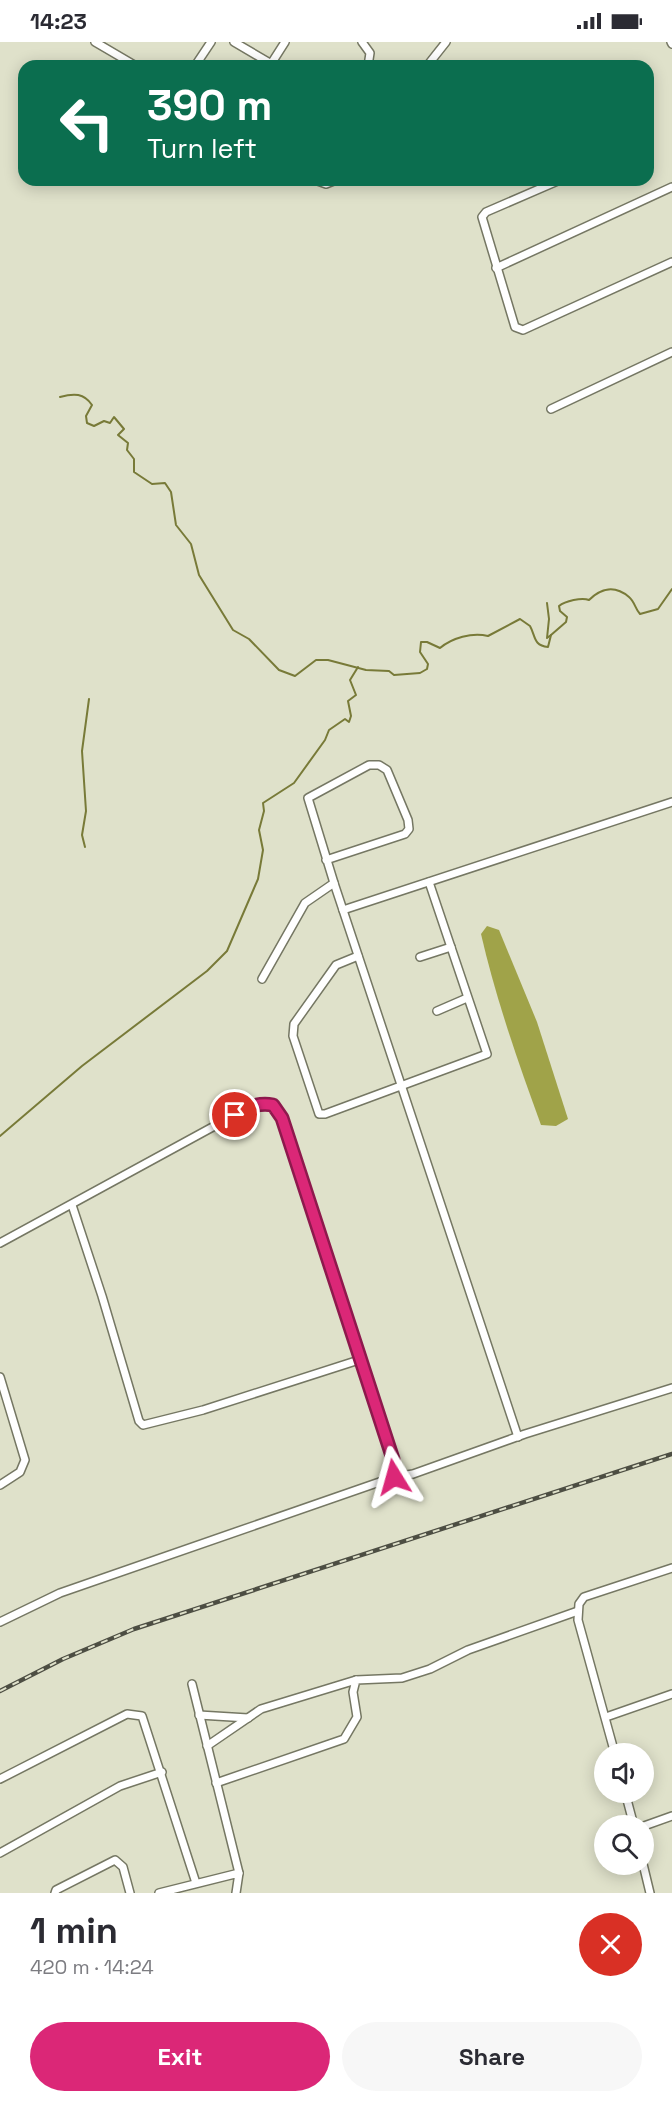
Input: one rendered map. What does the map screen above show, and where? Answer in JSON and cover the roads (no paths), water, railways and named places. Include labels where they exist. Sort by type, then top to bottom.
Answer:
[{"type":"street","points":[[95,42],[126,60]]},
{"type":"street","points":[[199,60],[211,42]]},
{"type":"street","points":[[234,42],[265,60]]},
{"type":"street","points":[[276,60],[285,42]]},
{"type":"street","points":[[362,42],[369,53],[368,60]]},
{"type":"street","points":[[432,60],[446,42]]},
{"type":"street","points":[[546,186],[486,212],[482,222],[515,327],[519,330],[672,262]]},
{"type":"street","points":[[496,268],[672,187]]},
{"type":"street","points":[[551,409],[672,352]]},
{"type":"street","points":[[326,860],[405,834],[409,829],[408,820],[387,770],[379,765],[369,765],[308,798],[326,860],[400,1086],[518,1437]]},
{"type":"street","points":[[343,910],[672,802]]},
{"type":"street","points":[[358,956],[336,965],[294,1024],[293,1036],[316,1109],[325,1114],[487,1054],[429,882]]},
{"type":"street","points":[[262,979],[305,903],[334,883]]},
{"type":"street","points":[[420,957],[451,947]]},
{"type":"street","points":[[437,1011],[467,998]]},
{"type":"street","points":[[0,1243],[253,1105],[273,1105],[282,1118],[362,1359],[393,1459],[394,1477]]},
{"type":"street","points":[[72,1204],[139,1421],[144,1425],[203,1410],[362,1359]]},
{"type":"street","points":[[0,1377],[25,1460],[20,1472],[0,1485]]},
{"type":"street","points":[[0,1622],[60,1593],[394,1477],[413,1474],[518,1437],[672,1388]]},
{"type":"street","points":[[612,1743],[578,1620],[578,1611],[584,1597],[672,1568]]},
{"type":"street","points":[[207,1746],[261,1709],[356,1680],[402,1678],[430,1669],[468,1650],[578,1611]]},
{"type":"street","points":[[216,1783],[344,1739],[357,1716],[353,1692],[356,1680]]},
{"type":"street","points":[[192,1684],[238,1873],[236,1893]]},
{"type":"street","points":[[606,1717],[672,1694]]},
{"type":"street","points":[[0,1779],[127,1714],[142,1716],[162,1772],[196,1883]]},
{"type":"street","points":[[199,1715],[231,1719],[249,1718]]},
{"type":"street","points":[[0,1853],[120,1786],[162,1772]]},
{"type":"street","points":[[654,1822],[672,1816]]},
{"type":"street","points":[[55,1893],[56,1890],[115,1860],[123,1867],[130,1893]]},
{"type":"street","points":[[159,1893],[238,1873]]},
{"type":"street","points":[[646,1875],[650,1893]]},
{"type":"waterway","points":[[60,397],[74,395],[86,398],[92,405],[86,416],[87,423],[94,426],[104,421],[110,423],[114,417],[124,429],[118,435],[128,443],[127,450],[134,459],[134,472],[152,484],[165,483],[171,492],[176,525],[191,544],[199,575],[233,630],[249,639],[279,670],[295,676],[316,660],[328,660],[366,670],[389,671],[394,675],[420,673],[427,669],[428,664],[420,652],[421,642],[427,642],[440,648],[462,637],[488,636],[520,619],[530,626],[537,642],[548,647],[551,635],[566,622],[567,617],[560,611],[559,606],[565,603],[578,599],[589,600],[598,593],[613,590],[629,597],[640,614],[658,609],[672,589]]},
{"type":"waterway","points":[[547,603],[549,619],[547,638],[551,635]]},
{"type":"waterway","points":[[0,1136],[82,1066],[207,971],[227,951],[258,879],[263,850],[259,830],[264,811],[263,803],[294,783],[325,740],[329,730],[345,719],[349,722],[351,716],[348,701],[356,695],[350,680],[358,667]]},
{"type":"waterway","points":[[85,847],[82,835],[86,811],[82,751],[89,699]]},
{"type":"railway","points":[[0,1691],[63,1659],[134,1629],[672,1454]]}]
